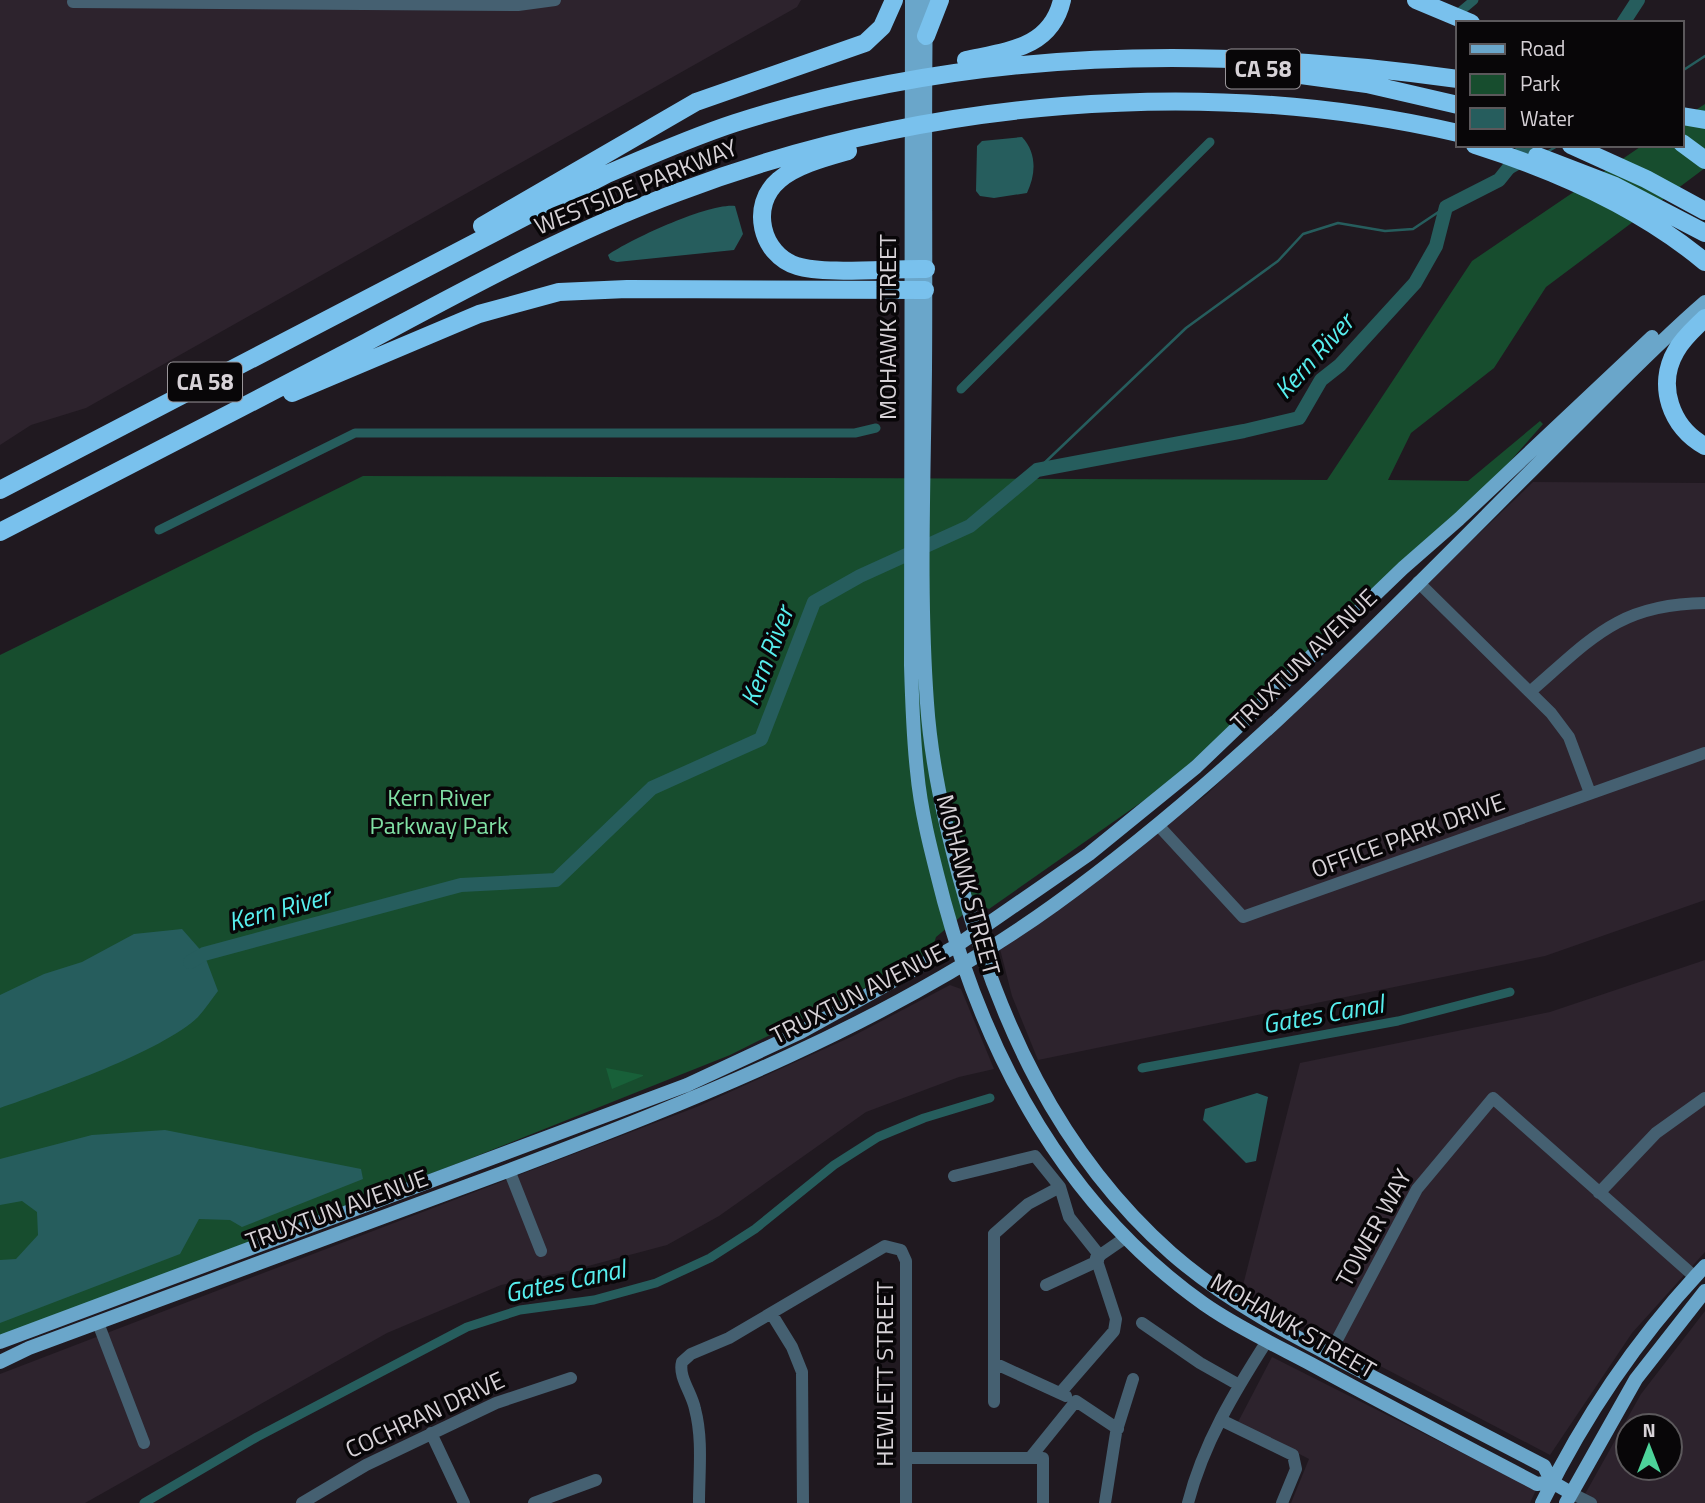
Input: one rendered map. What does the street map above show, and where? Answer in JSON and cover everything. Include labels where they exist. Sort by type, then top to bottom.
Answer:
[{"type":"highway","points":[[411,274],[516,205],[674,113],[728,89],[865,43],[882,27],[894,0]]},
{"type":"highway","points":[[921,47],[940,0]]},
{"type":"highway","points":[[734,123],[844,86],[1025,47],[1047,32],[1062,0]]},
{"type":"highway","points":[[1416,0],[1466,21]]},
{"type":"highway","points":[[1068,61],[1149,56],[1254,58],[1456,79]]},
{"type":"highway","name":"WESTSIDE PARKWAY","points":[[0,490],[607,174],[734,123],[823,98],[905,80],[980,68],[1068,61]]},
{"type":"highway","name":"CA 58","points":[[1068,61],[1157,62],[1263,69],[1367,84],[1456,105]]},
{"type":"highway","name":"WESTSIDE PARKWAY","points":[[0,532],[529,257],[667,196],[822,147],[942,122],[1028,111],[1098,106],[1205,104],[1350,116],[1422,128]]},
{"type":"highway","points":[[919,269],[807,269],[791,264],[773,250],[764,233],[762,212],[768,193],[786,174],[837,154],[942,127],[1028,111]]},
{"type":"highway","points":[[1684,116],[1705,120]]},
{"type":"highway","points":[[1422,128],[1456,133]]},
{"type":"highway","points":[[1422,128],[1456,139]]},
{"type":"highway","points":[[1684,144],[1705,160]]},
{"type":"highway","points":[[1480,147],[1550,173],[1648,221],[1705,262]]},
{"type":"highway","points":[[1510,147],[1590,175],[1663,209],[1705,233]]},
{"type":"highway","points":[[1575,147],[1705,211]]},
{"type":"highway","points":[[176,442],[472,317],[542,296],[627,289],[919,290]]},
{"type":"highway","points":[[1705,318],[1675,351],[1667,383],[1669,401],[1676,418],[1686,432],[1705,446]]},
{"type":"main road","name":"MOHAWK STREET","points":[[912,0],[921,47]]},
{"type":"main road","name":"MOHAWK STREET","points":[[926,0],[921,47],[918,142],[917,485],[911,665],[917,772],[924,823],[956,946],[995,1049],[1065,1167],[1125,1238],[1197,1299],[1267,1341],[1537,1484],[1552,1482]]},
{"type":"main road","name":"TRUXTUN AVENUE","points":[[0,1342],[541,1140],[745,1059],[858,1003],[956,946],[1089,854],[1186,776],[1403,568],[1705,289]]},
{"type":"main road","name":"TRUXTUN AVENUE","points":[[0,1362],[509,1170],[752,1074],[894,1001],[923,990],[1050,908],[1209,782],[1325,675],[1705,302]]},
{"type":"main road","points":[[1515,487],[1521,468],[1554,435],[1556,427]]},
{"type":"main road","name":"MOHAWK STREET","points":[[917,485],[933,763],[974,934],[1002,1009],[1046,1100],[1098,1178],[1172,1254],[1246,1308],[1544,1466],[1552,1482],[1568,1498]]},
{"type":"main road","points":[[1363,609],[1401,584],[1418,582],[1422,563],[1459,519]]},
{"type":"main road","points":[[1008,1073],[1030,1097],[1046,1100]]},
{"type":"main road","points":[[509,1170],[513,1161],[541,1140]]},
{"type":"main road","points":[[1125,1238],[1135,1238],[1172,1254]]},
{"type":"main road","points":[[1542,1503],[1577,1435],[1618,1372],[1700,1271]]},
{"type":"main road","points":[[49,1324],[83,1320],[98,1323],[106,1312],[159,1284]]},
{"type":"main road","points":[[1568,1498],[1636,1379],[1704,1295]]},
{"type":"main road","points":[[1291,1354],[1322,1358],[1329,1354]]},
{"type":"main road","points":[[1321,1370],[1333,1366],[1371,1376]]},
{"type":"street","points":[[73,2],[518,5],[555,0]]},
{"type":"street","points":[[1418,582],[1531,691],[1569,737],[1590,793]]},
{"type":"street","points":[[1531,691],[1589,640],[1618,620],[1664,605],[1705,603]]},
{"type":"street","name":"OFFICE PARK DRIVE","points":[[1158,825],[1242,917],[1705,753]]},
{"type":"street","name":"TOWER WAY","points":[[1329,1354],[1417,1189],[1493,1098],[1599,1193]]},
{"type":"street","points":[[1700,1271],[1599,1193],[1656,1133],[1705,1098]]},
{"type":"street","points":[[954,1176],[1035,1156],[1060,1187],[1069,1217],[1099,1258],[1116,1319],[1114,1331],[1061,1392]]},
{"type":"street","points":[[509,1170],[541,1251]]},
{"type":"street","points":[[994,1402],[994,1234],[1028,1204],[1060,1187]]},
{"type":"street","points":[[1046,1284],[1099,1258],[1125,1238]]},
{"type":"street","name":"HEWLETT STREET","points":[[771,1313],[879,1248],[897,1248],[906,1261],[906,1503]]},
{"type":"street","points":[[699,1503],[698,1419],[681,1368],[691,1354],[729,1338],[771,1313],[792,1347],[802,1373],[803,1503]]},
{"type":"street","points":[[98,1323],[144,1443]]},
{"type":"street","points":[[1142,1323],[1200,1363],[1239,1385]]},
{"type":"street","points":[[1188,1503],[1201,1462],[1221,1420],[1267,1341]]},
{"type":"street","points":[[993,1363],[1061,1392],[1118,1429]]},
{"type":"street","name":"COCHRAN DRIVE","points":[[302,1503],[366,1465],[431,1433],[518,1394],[571,1378]]},
{"type":"street","points":[[1105,1503],[1118,1429],[1133,1379]]},
{"type":"street","points":[[1030,1458],[1076,1401]]},
{"type":"street","points":[[1221,1420],[1293,1455],[1296,1469],[1282,1503]]},
{"type":"street","points":[[431,1433],[464,1503]]},
{"type":"street","points":[[906,1458],[1043,1458],[1043,1503]]},
{"type":"street","points":[[534,1503],[596,1480]]},
{"type":"street","name":"MOHAWK STREET","points":[[1568,1498],[1591,1503]]},
{"type":"shaded area","points":[[0,0],[801,0],[797,7],[86,408],[31,425],[0,445]]},
{"type":"shaded area","points":[[1533,482],[1705,483],[1705,900],[1545,956],[1038,1060],[1012,996],[1000,949],[1206,795]]},
{"type":"shaded area","points":[[1705,960],[1705,1252],[1632,1333],[1550,1455],[1241,1293],[1300,1063],[1550,1012]]},
{"type":"shaded area","points":[[950,985],[961,989],[994,1069],[959,1077],[866,1112],[719,1216],[667,1245],[573,1270],[501,1285],[387,1333],[85,1503],[0,1503],[0,1374],[699,1106],[853,1036]]},
{"type":"shaded area","points":[[1705,1311],[1705,1503],[1580,1503],[1614,1442],[1614,1482],[1684,1482],[1684,1412],[1631,1412],[1641,1394]]},
{"type":"shaded area","points":[[1272,1357],[1536,1490],[1530,1503],[1291,1503],[1309,1459],[1238,1422]]},
{"type":"green space","name":"Kern River Parkway Park","points":[[1705,104],[1705,168],[1546,287],[1494,368],[1411,433],[1388,480],[1468,481],[1540,421],[1543,424],[1491,483],[1188,765],[1146,799],[989,909],[976,904],[936,937],[932,950],[897,972],[730,1055],[464,1161],[0,1336],[0,655],[363,476],[1327,480],[1472,261],[1640,147],[1684,147],[1684,118]]},
{"type":"green space","points":[[606,1068],[643,1075],[643,1076],[612,1089]]},
{"type":"water","points":[[1022,137],[1027,143],[1034,164],[1027,193],[994,198],[980,196],[976,191],[977,146],[982,141]]},
{"type":"water","points":[[735,206],[743,234],[734,250],[617,262],[610,260],[608,255],[619,248],[670,223],[707,210]]},
{"type":"water","points":[[182,929],[204,954],[218,991],[198,1017],[181,1030],[133,1056],[75,1081],[0,1108],[0,995],[44,974],[82,962],[134,934]]},
{"type":"water","points":[[1257,1093],[1268,1097],[1256,1161],[1246,1163],[1203,1120],[1205,1109]]},
{"type":"water","points":[[165,1130],[361,1169],[363,1179],[242,1227],[230,1220],[199,1219],[180,1254],[0,1323],[0,1260],[16,1259],[38,1235],[37,1212],[22,1201],[0,1205],[0,1159],[92,1135]]},
{"type":"waterway","points":[[1461,11],[1474,0]]},
{"type":"waterway","name":"Kern River","points":[[1624,21],[1638,0]]},
{"type":"waterway","points":[[1684,70],[1705,56]]},
{"type":"waterway","points":[[961,389],[1210,142]]},
{"type":"waterway","name":"Kern River","points":[[190,962],[204,954],[461,885],[556,880],[652,788],[761,739],[814,602],[860,576],[970,526],[1037,470],[1299,418],[1321,380],[1340,365],[1415,283],[1436,246],[1446,207],[1499,180],[1525,147]]},
{"type":"waterway","points":[[1547,152],[1556,147]]},
{"type":"waterway","points":[[1499,180],[1520,168]]},
{"type":"waterway","points":[[1037,470],[1186,328],[1278,261],[1303,234],[1338,223],[1385,231],[1413,229],[1446,207]]},
{"type":"waterway","points":[[159,530],[355,433],[855,433],[876,428]]},
{"type":"waterway","name":"Gates Canal","points":[[1142,1068],[1398,1021],[1510,992]]},
{"type":"waterway","name":"Gates Canal","points":[[144,1503],[257,1437],[467,1327],[520,1310],[594,1300],[656,1283],[710,1258],[755,1229],[834,1165],[878,1137],[924,1118],[990,1098]]}]
